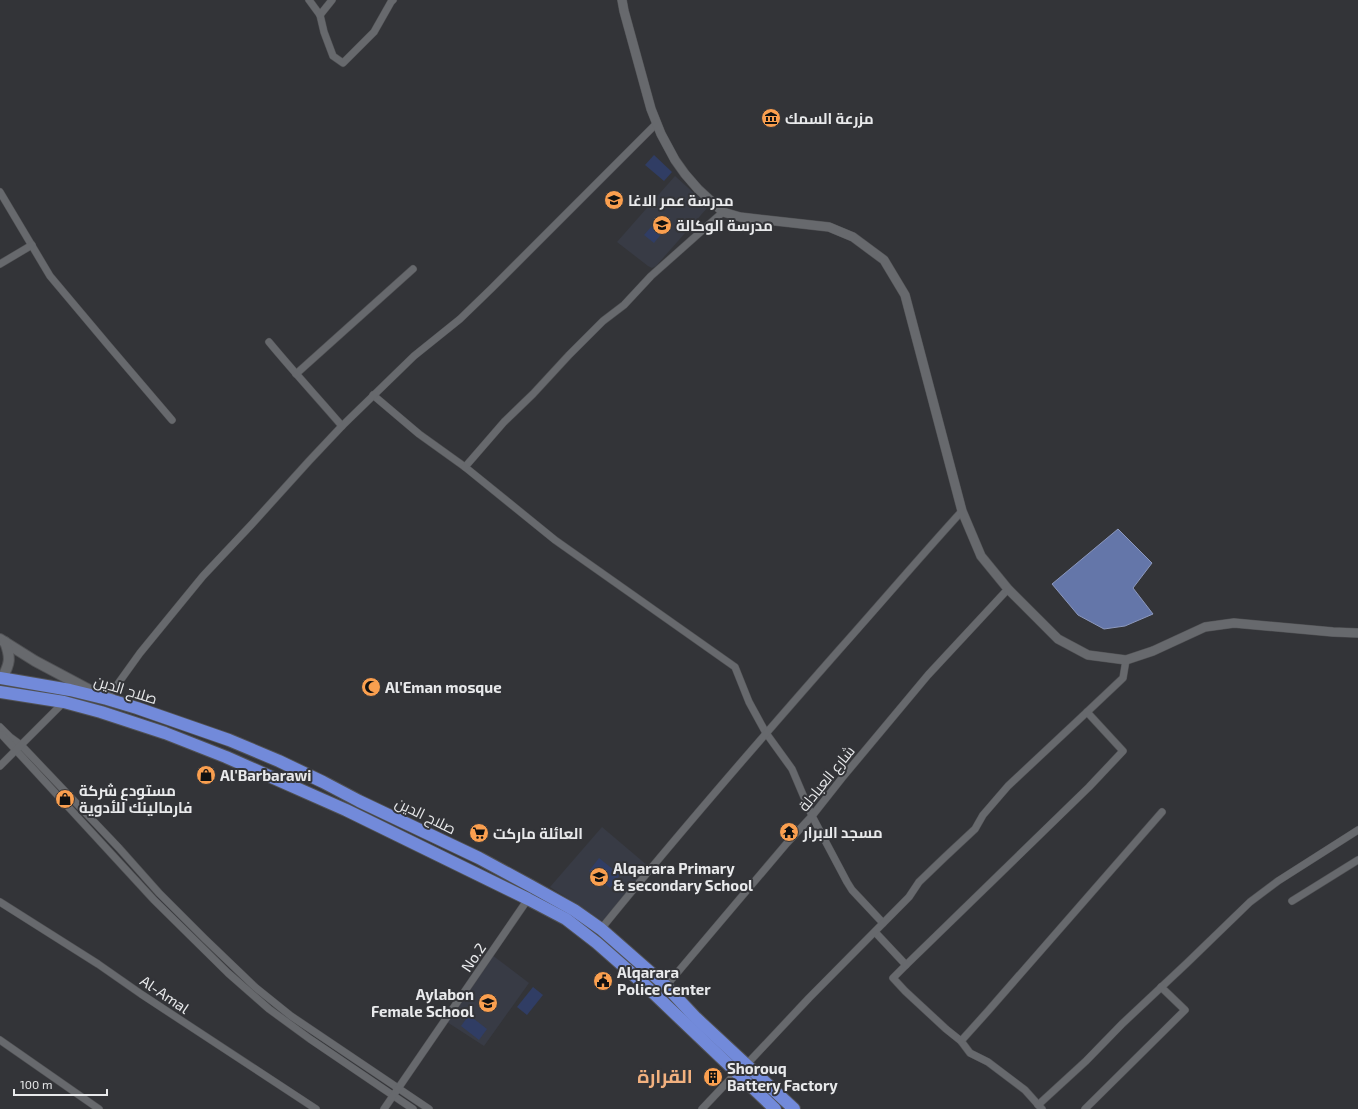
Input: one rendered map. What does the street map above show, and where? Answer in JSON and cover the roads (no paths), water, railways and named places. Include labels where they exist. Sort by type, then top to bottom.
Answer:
[{"type":"highway","name":"صلاح الدين","points":[[1,678],[70,690],[107,699],[229,740],[286,764],[478,858],[574,910],[601,929],[666,986],[696,1018],[705,1024],[794,1109]]},
{"type":"highway","name":"صلاح الدين","points":[[1,693],[64,702],[101,712],[165,733],[226,757],[346,810],[566,919],[597,943],[674,1013],[775,1109]]},
{"type":"highway","points":[[279,780],[276,770],[286,764]]},
{"type":"highway","points":[[674,1013],[675,1005],[677,1003],[683,1003]]},
{"type":"highway","points":[[695,1033],[703,1031],[705,1024]]},
{"type":"main road","points":[[3,641],[35,661],[107,699]]},
{"type":"main road","points":[[1,678],[8,668],[10,655],[3,641]]},
{"type":"street","points":[[309,0],[320,16],[333,56],[343,63],[374,32],[393,0]]},
{"type":"street","points":[[320,16],[332,0]]},
{"type":"street","points":[[622,0],[656,124],[675,160],[698,189],[723,212],[740,217],[830,227],[853,237],[884,260],[905,295],[962,511],[981,556],[1008,589],[1058,639],[1088,654],[1126,660],[1153,651],[1206,627],[1234,623],[1358,633]]},
{"type":"street","points":[[107,699],[140,653],[203,576],[342,426],[414,356],[460,319],[656,124]]},
{"type":"street","points":[[0,192],[50,276],[172,420]]},
{"type":"street","points":[[465,467],[504,422],[533,394],[569,354],[603,321],[624,305],[651,276],[723,212]]},
{"type":"street","points":[[0,264],[32,245]]},
{"type":"street","points":[[296,374],[413,269]]},
{"type":"street","points":[[269,342],[296,374],[308,385],[342,426]]},
{"type":"street","points":[[373,395],[419,434],[465,467],[555,540],[734,667],[766,733],[792,768],[812,816],[847,882],[852,890],[883,923]]},
{"type":"street","points":[[601,929],[632,890],[766,733],[904,574],[962,511]]},
{"type":"street","name":"شارع العبادلة","points":[[666,986],[787,843],[812,816],[924,680],[1008,589]]},
{"type":"street","points":[[747,1064],[814,993],[909,897],[919,882],[975,829],[983,815],[1008,786],[1123,678],[1126,660]]},
{"type":"street","points":[[0,766],[64,702]]},
{"type":"street","points":[[1087,712],[1123,751],[1089,787],[894,978],[905,991],[961,1041],[970,1053],[988,1062],[1025,1090],[1040,1107],[1122,1024],[1250,902],[1278,881],[1358,830]]},
{"type":"street","points":[[0,727],[154,900],[233,978],[304,1035],[413,1109]]},
{"type":"street","points":[[0,734],[18,747],[119,848],[159,893],[255,987],[291,1016],[429,1109]]},
{"type":"street","points":[[961,1041],[994,1006],[1162,812]]},
{"type":"street","points":[[1292,901],[1358,860]]},
{"type":"street","name":"No.2","points":[[384,1109],[528,899]]},
{"type":"street","name":"Al-Amal","points":[[0,902],[98,964],[316,1109]]},
{"type":"street","points":[[875,932],[906,965]]},
{"type":"street","points":[[1085,1109],[1185,1010],[1162,986]]},
{"type":"street","points":[[0,1040],[99,1109]]},
{"type":"street","points":[[702,1109],[737,1072]]},
{"type":"place","name":"مزرعة السمك","points":[[771,118]]},
{"type":"place","name":"مدرسة عمر الاغا","points":[[614,200]]},
{"type":"place","name":"مدرسة الوكالة","points":[[662,225]]},
{"type":"place","name":"Al'Eman mosque","points":[[371,687]]},
{"type":"place","name":"Al'Barbarawi","points":[[206,775]]},
{"type":"place","name":"مستودع شركة فارمالينك للأدوية","points":[[65,799]]},
{"type":"place","name":"مسجد الابرار","points":[[789,832]]},
{"type":"place","name":"العائلة ماركت","points":[[479,833]]},
{"type":"place","name":"Alqarara Primary & secondary School","points":[[599,877]]},
{"type":"place","name":"Alqarara Police Center","points":[[603,981]]},
{"type":"place","name":"Aylabon Female School","points":[[488,1003]]},
{"type":"place","name":"Shorouq Battery Factory","points":[[713,1077]]},
{"type":"district","name":"القرارة","points":[[665,1075]]}]
